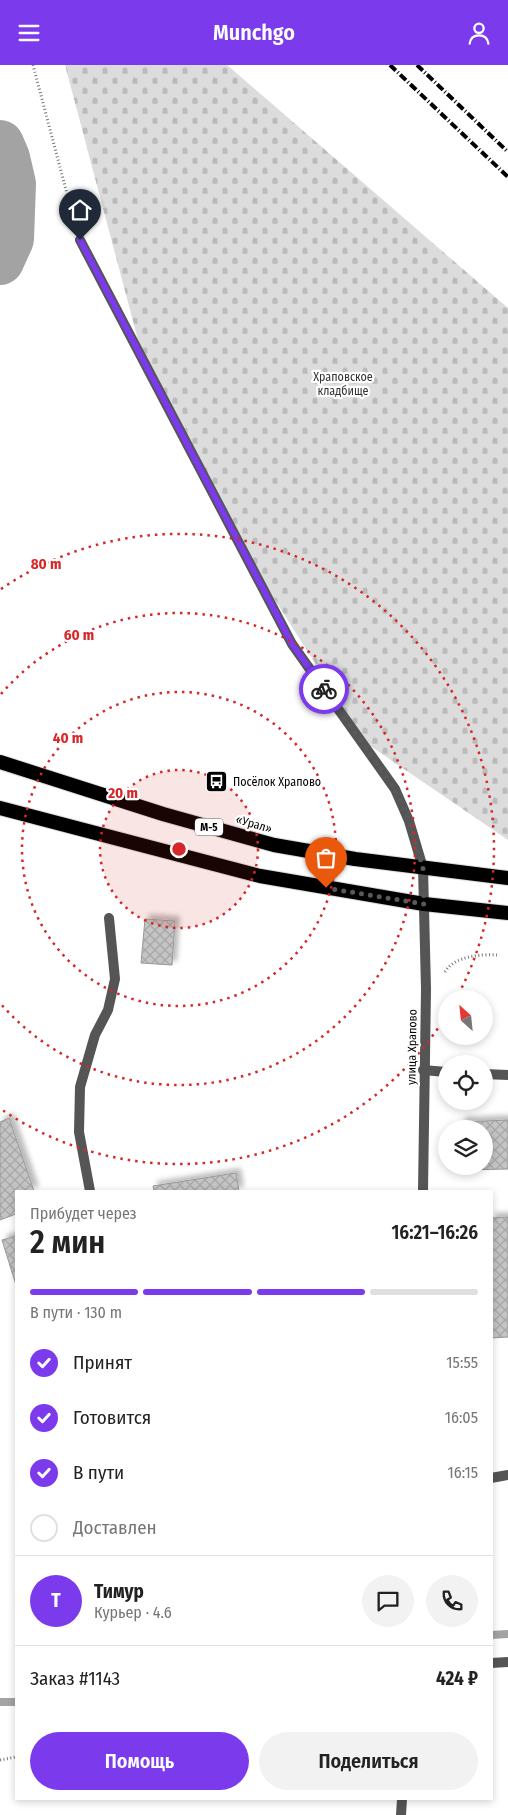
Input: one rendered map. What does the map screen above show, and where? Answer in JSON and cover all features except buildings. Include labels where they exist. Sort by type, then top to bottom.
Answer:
[{"type":"highway","name":"«Урал»","points":[[0,762],[154,811],[274,845],[423,868],[508,878]]},
{"type":"highway","points":[[0,808],[260,876],[424,904],[508,913]]},
{"type":"street","name":"улица Храпово","points":[[80,240],[292,644],[395,789],[409,821],[423,868],[426,989],[423,1190]]},
{"type":"street","points":[[0,816],[36,818]]},
{"type":"street","points":[[90,1190],[79,1131],[80,1087],[96,1035],[108,1010],[114,979],[109,918]]},
{"type":"street","points":[[424,1071],[438,1072]]},
{"type":"street","points":[[493,1074],[508,1075]]},
{"type":"street","points":[[493,1478],[508,1475]]},
{"type":"street","points":[[493,1663],[508,1661]]},
{"type":"street","points":[[401,1815],[402,1800]]},
{"type":"path","points":[[33,65],[80,240]]},
{"type":"path","points":[[444,977],[446,970],[458,960],[484,954],[498,955]]},
{"type":"path","points":[[0,1760],[15,1757]]},
{"type":"green space","name":"Храповское кладбище","points":[[65,65],[227,65],[508,308],[508,840],[366,743],[259,575],[142,355]]},
{"type":"waterway","points":[[0,144],[6,158],[12,184],[10,239],[0,261]]},
{"type":"waterway","points":[[493,1635],[508,1634]]},
{"type":"waterway","points":[[0,1702],[15,1702]]},
{"type":"railway","points":[[390,65],[508,177]]},
{"type":"railway","points":[[417,65],[508,152]]},
{"type":"way so far","points":[[324,689],[395,789],[409,821],[423,868],[424,904],[326,888]]},
{"type":"place","name":"Посёлок Храпово","points":[[217,782]]},
{"type":"route","points":[[80,240],[292,644],[324,689]]}]
